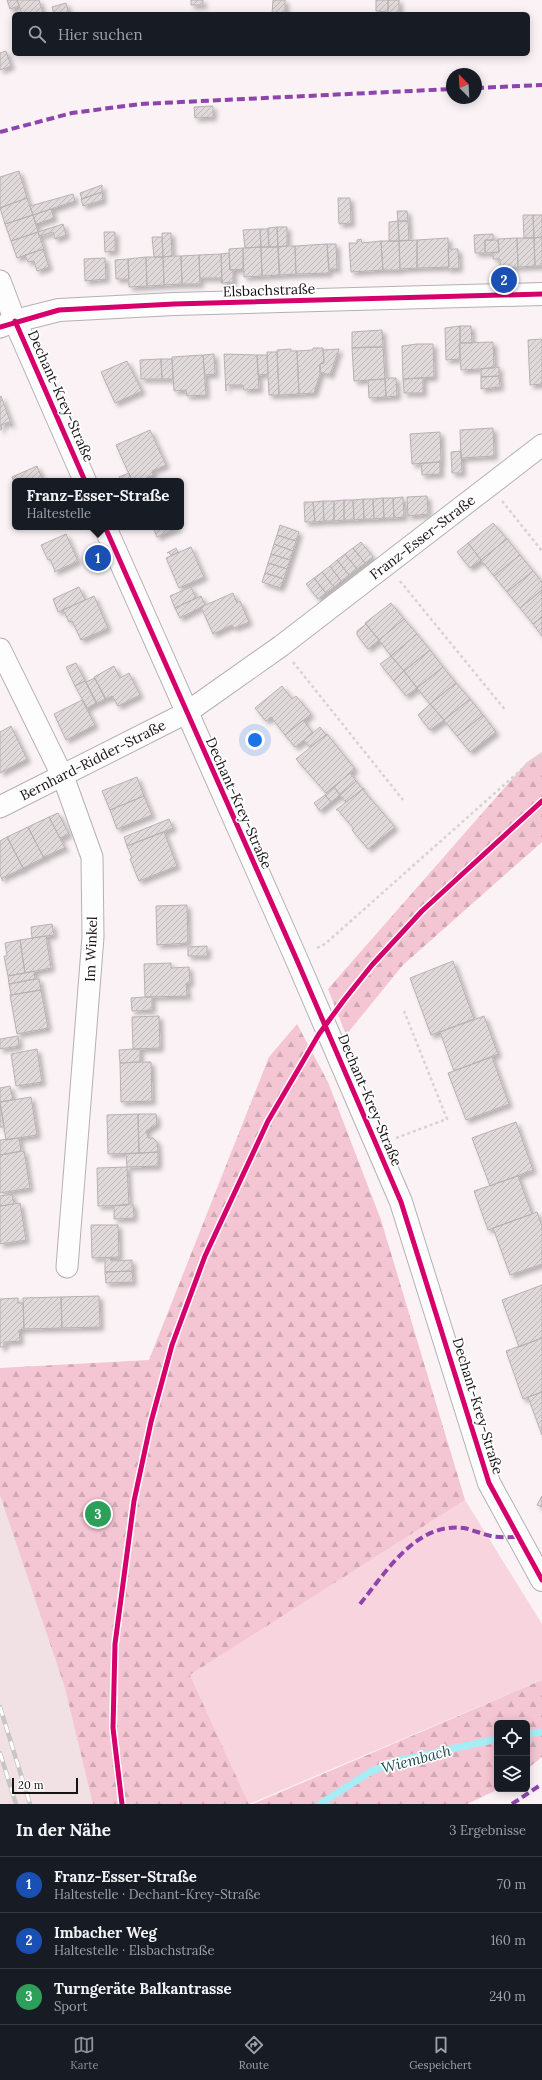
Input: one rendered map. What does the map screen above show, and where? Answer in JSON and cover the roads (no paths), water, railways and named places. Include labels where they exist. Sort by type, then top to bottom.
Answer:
[{"type":"street","name":"Dechant-Krey-Straße","points":[[0,281],[7,324],[84,478]]},
{"type":"street","name":"Elsbachstraße","points":[[7,324],[59,310],[182,304],[542,294]]},
{"type":"street","name":"Franz-Esser-Straße","points":[[186,713],[281,646],[542,445]]},
{"type":"street","name":"Dechant-Krey-Straße","points":[[106,530],[186,713],[296,958],[401,1202],[489,1483],[542,1580]]},
{"type":"street","name":"Im Winkel","points":[[0,649],[63,776],[92,857],[94,938],[67,1267]]},
{"type":"street","name":"Bernhard-Ridder-Straße","points":[[0,807],[186,713]]},
{"type":"waterway","name":"Wiembach","points":[[530,1734],[542,1732]]},
{"type":"waterway","name":"Wiembach","points":[[320,1804],[370,1772],[396,1761],[494,1740]]},
{"type":"railway","points":[[0,1707],[30,1804]]},
{"type":"railway","points":[[0,1753],[16,1804]]},
{"type":"place","name":"Imbacher Weg","points":[[504,280]]},
{"type":"place","name":"Franz-Esser-Straße","points":[[98,558]]},
{"type":"place","name":"Turngeräte Balkantrasse","points":[[98,1514]]}]
